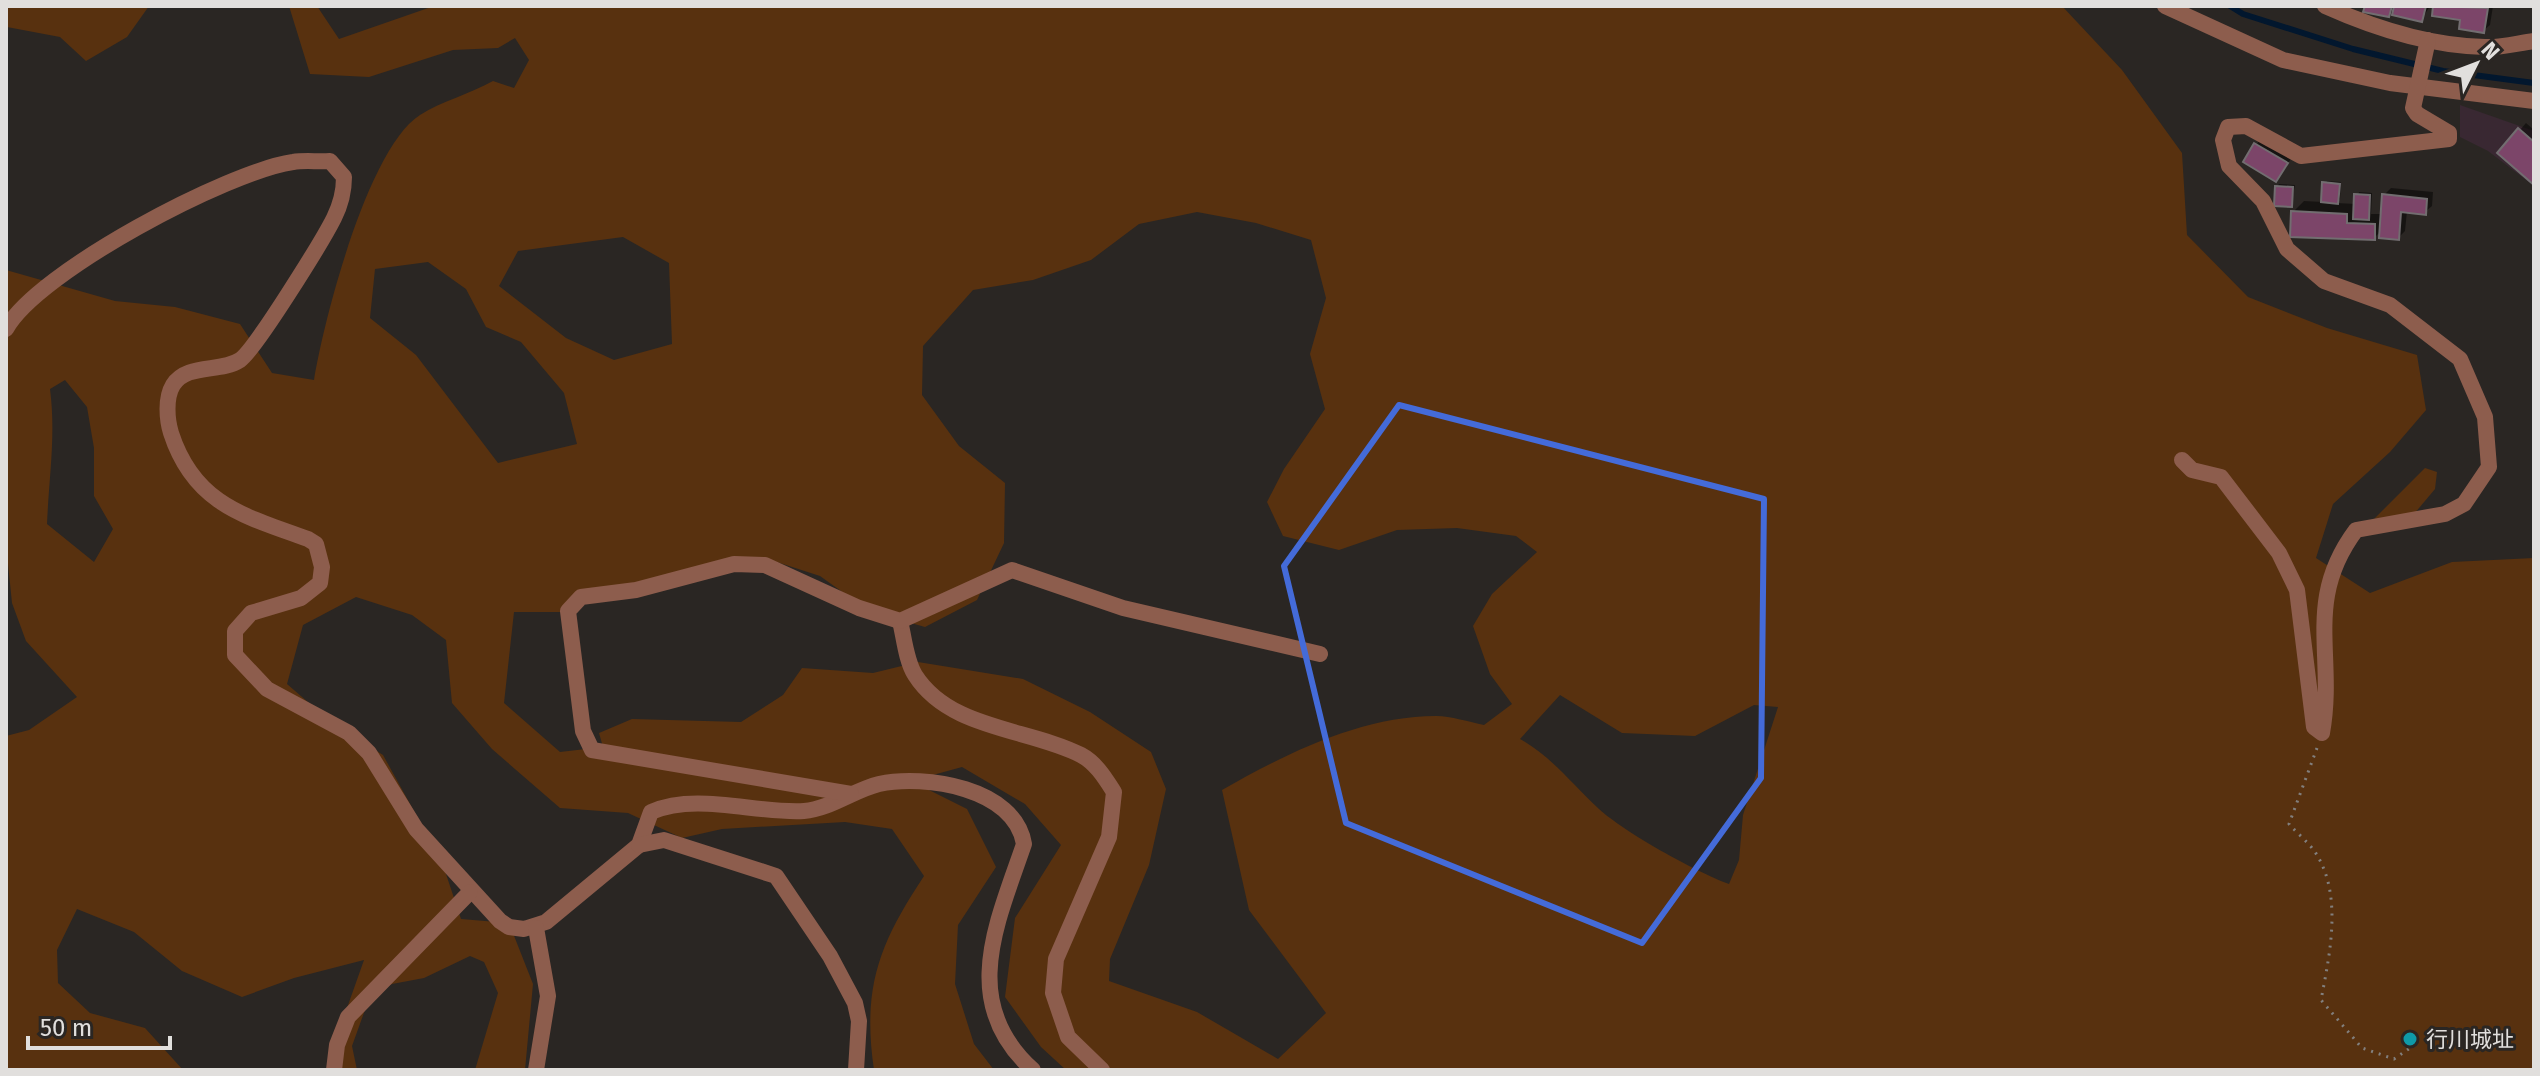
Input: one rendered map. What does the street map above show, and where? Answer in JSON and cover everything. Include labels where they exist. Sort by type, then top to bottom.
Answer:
[{"type":"street","points":[[2165,6],[2283,60],[2390,83],[2534,101]]},
{"type":"street","points":[[2325,6],[2360,22],[2428,40],[2486,48],[2534,41]]},
{"type":"street","points":[[2182,460],[2192,470],[2221,477],[2279,553],[2297,590],[2314,727],[2322,733],[2327,708],[2324,593],[2338,553],[2356,530],[2445,514],[2464,504],[2489,467],[2485,417],[2460,359],[2390,305],[2324,281],[2287,249],[2263,201],[2229,166],[2223,140],[2228,127],[2246,126],[2301,156],[2449,139],[2449,133],[2417,114],[2413,108],[2428,40]]},
{"type":"street","points":[[6,329],[46,284],[104,247],[204,193],[292,162],[330,161],[344,177],[343,195],[334,217],[264,329],[240,360],[184,374],[172,386],[167,408],[169,426],[180,460],[213,499],[234,512],[316,544],[322,567],[320,583],[301,598],[251,613],[238,623],[234,635],[235,655],[267,689],[349,733],[369,753],[416,829],[470,892],[509,927],[536,928],[639,845],[664,840],[776,876],[830,956],[855,1003],[859,1021],[856,1070]]},
{"type":"street","points":[[852,794],[592,750],[583,731],[568,611],[581,597],[636,590],[734,564],[765,565],[859,608],[900,621],[1012,570],[1123,608],[1320,654]]},
{"type":"street","points":[[900,621],[914,674],[938,700],[970,717],[1082,756],[1097,768],[1114,792],[1109,837],[1056,959],[1053,993],[1068,1037],[1102,1070]]},
{"type":"street","points":[[639,845],[651,812],[661,807],[691,805],[807,811],[889,782],[942,783],[970,789],[996,802],[1022,831],[1024,844],[992,935],[987,980],[995,1017],[1020,1059],[1033,1070]]},
{"type":"street","points":[[334,1070],[337,1045],[348,1017],[470,892]]},
{"type":"street","points":[[536,928],[548,996],[536,1070]]},
{"type":"path","points":[[2322,733],[2289,824],[2316,853],[2332,898],[2329,957],[2321,1000],[2362,1048],[2394,1059],[2413,1046]]},
{"type":"highlighted area","points":[[1399,405],[1764,499],[1761,778],[1642,943],[1346,823],[1284,566]]},
{"type":"shaded area","points":[[6,6],[149,6],[127,37],[86,61],[60,37],[7,27]]},
{"type":"shaded area","points":[[289,6],[317,6],[339,39],[434,6],[2062,6],[2122,70],[2182,153],[2187,235],[2248,297],[2327,328],[2417,355],[2426,410],[2390,452],[2333,504],[2316,558],[2370,593],[2452,562],[2534,558],[2534,1070],[1066,1070],[1041,1047],[1005,997],[1015,918],[1061,845],[1025,804],[962,767],[911,781],[967,809],[996,867],[958,925],[955,984],[974,1044],[994,1070],[874,1070],[870,1014],[878,967],[896,923],[924,876],[892,829],[845,822],[722,829],[682,838],[628,813],[560,808],[492,749],[452,703],[446,640],[412,615],[356,597],[303,625],[287,684],[331,722],[383,755],[442,862],[461,919],[509,923],[533,984],[525,1070],[475,1070],[498,993],[484,962],[470,956],[424,978],[392,984],[370,996],[352,1046],[357,1070],[337,1070],[347,1008],[364,960],[294,978],[242,997],[182,971],[134,932],[77,909],[57,950],[58,983],[90,1013],[145,1028],[183,1070],[6,1070],[6,736],[29,730],[77,697],[26,641],[12,603],[6,544],[6,270],[115,301],[175,307],[240,324],[272,373],[314,380],[327,318],[351,237],[366,197],[401,133],[420,115],[493,81],[514,88],[529,60],[515,38],[498,48],[453,50],[369,77],[310,74]],"holes":[[[1197,212],[1256,223],[1311,240],[1326,298],[1310,354],[1325,409],[1284,469],[1267,502],[1283,536],[1339,550],[1397,530],[1457,528],[1516,536],[1537,552],[1492,594],[1473,626],[1490,674],[1512,704],[1484,725],[1436,716],[1380,722],[1352,730],[1271,763],[1222,790],[1249,910],[1326,1013],[1278,1059],[1197,1012],[1109,981],[1110,959],[1149,865],[1166,789],[1151,752],[1090,712],[1023,679],[918,662],[873,673],[802,668],[783,695],[741,722],[632,719],[599,733],[603,747],[560,752],[504,703],[514,612],[564,612],[606,594],[761,557],[820,576],[869,611],[925,627],[977,600],[1004,543],[1005,483],[959,446],[922,395],[923,346],[973,290],[1033,280],[1091,260],[1139,224]],[[623,237],[669,263],[672,344],[614,360],[566,338],[499,286],[518,251]],[[428,262],[466,289],[486,327],[521,342],[564,393],[577,444],[498,463],[416,355],[370,318],[375,269]],[[65,380],[87,407],[94,448],[94,496],[113,529],[94,562],[47,524],[52,440],[50,389]],[[1560,695],[1622,733],[1695,736],[1754,705],[1778,707],[1743,815],[1739,860],[1729,884],[1680,861],[1625,829],[1520,739]]]},
{"type":"shaded area","points":[[2460,105],[2534,131],[2534,186],[2488,151],[2460,137]]},
{"type":"shaded area","points":[[2425,468],[2437,472],[2435,489],[2414,514],[2374,519]]},
{"type":"building","points":[[2365,6],[2392,6],[2389,17],[2363,12]]},
{"type":"building","points":[[2394,6],[2426,6],[2422,22],[2392,15]]},
{"type":"building","points":[[2433,6],[2488,8],[2484,33],[2459,29],[2460,20],[2432,16]]},
{"type":"building","points":[[2518,128],[2534,142],[2534,185],[2497,153]]},
{"type":"building","points":[[2254,143],[2288,163],[2276,182],[2243,162]]},
{"type":"building","points":[[2322,182],[2340,184],[2338,204],[2321,202]]},
{"type":"building","points":[[2275,186],[2293,187],[2292,207],[2274,206]]},
{"type":"building","points":[[2354,194],[2370,195],[2369,220],[2353,219]]},
{"type":"building","points":[[2382,194],[2427,199],[2426,215],[2401,212],[2399,240],[2379,238]]},
{"type":"building","points":[[2291,211],[2347,214],[2347,223],[2375,224],[2375,240],[2290,237]]},
{"type":"waterway","points":[[2230,6],[2243,14],[2353,49],[2443,71],[2534,83]]},
{"type":"place","name":"行川城址","points":[[2410,1039]]}]
